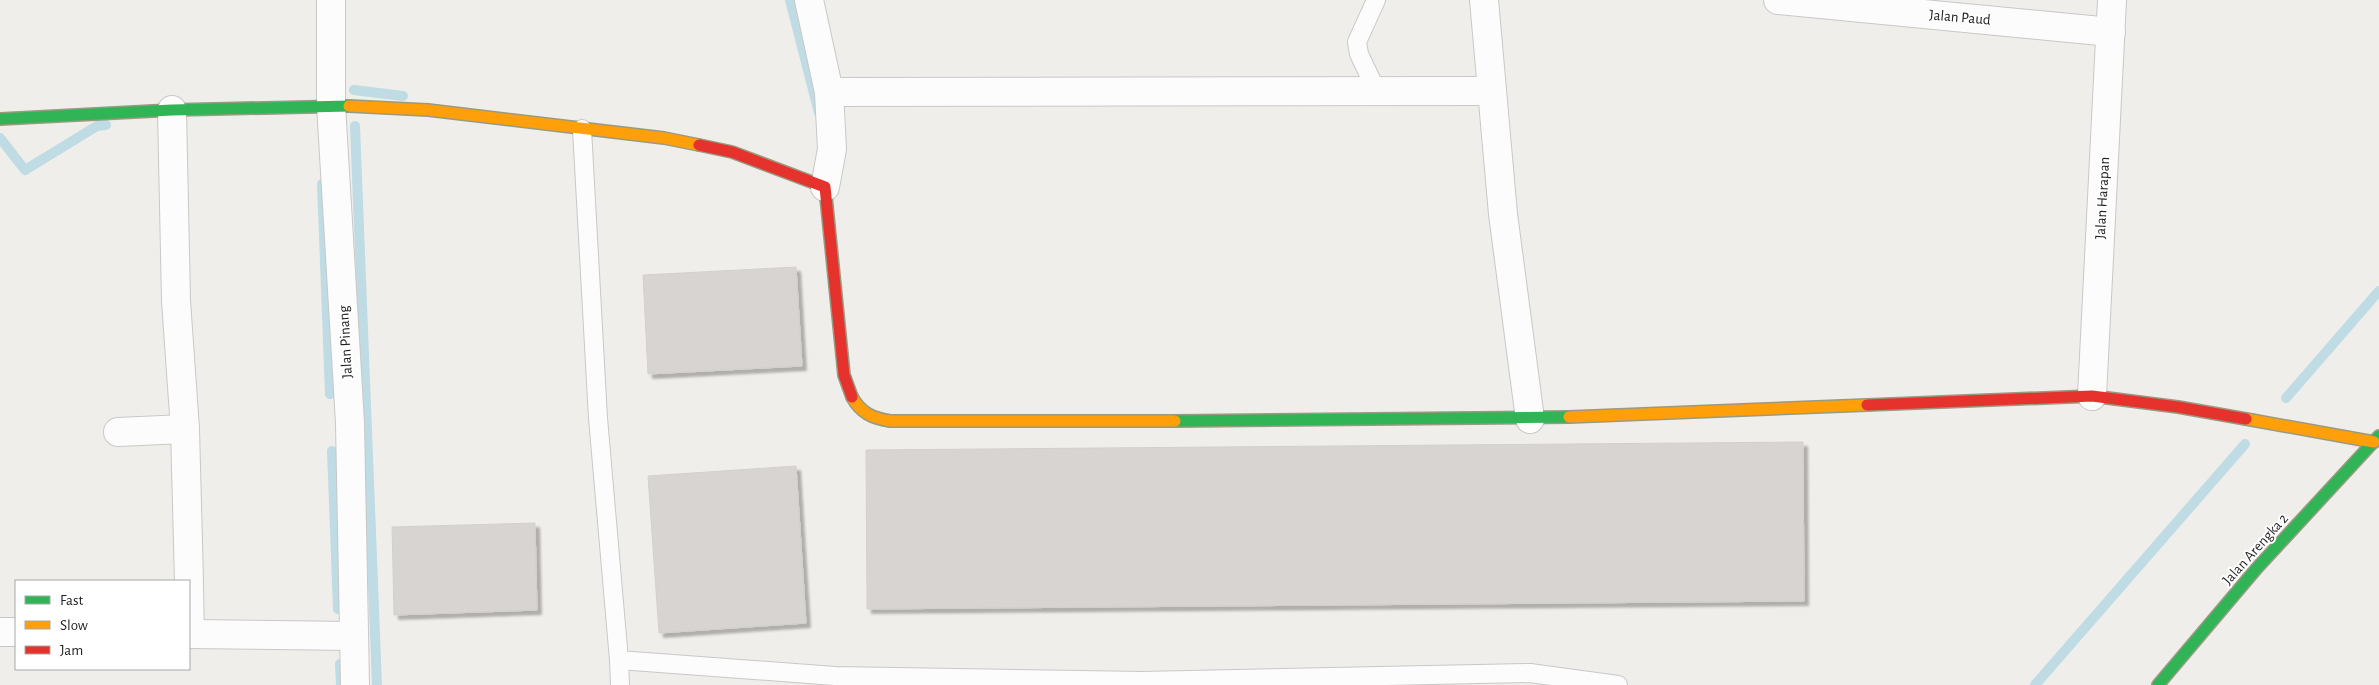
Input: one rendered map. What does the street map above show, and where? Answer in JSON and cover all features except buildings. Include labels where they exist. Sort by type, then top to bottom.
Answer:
[{"type":"main road","points":[[0,119],[172,110],[331,105],[428,110],[664,138],[732,152],[825,187],[844,375],[852,400],[864,416],[887,420],[920,422],[1530,419],[2092,396],[2178,406],[2376,439]]},
{"type":"main road","name":"Jalan Arengka 2","points":[[2158,685],[2257,568],[2376,439]]},
{"type":"street","name":"Jalan Pinang","points":[[331,0],[331,105],[350,423],[355,685]]},
{"type":"street","points":[[809,0],[829,92],[832,149],[825,187]]},
{"type":"street","points":[[1484,0],[1503,214],[1530,419]]},
{"type":"street","name":"Jalan Paud","points":[[1778,0],[2111,32]]},
{"type":"street","name":"Jalan Harapan","points":[[2092,396],[2112,0]]},
{"type":"street","points":[[829,92],[1492,91]]},
{"type":"street","points":[[172,110],[176,301],[185,430],[189,580]]},
{"type":"street","points":[[118,432],[185,430]]},
{"type":"street","points":[[0,632],[15,632]]},
{"type":"street","points":[[190,634],[354,636]]},
{"type":"lane","points":[[1376,0],[1357,42],[1359,54],[1376,92]]},
{"type":"lane","points":[[582,129],[598,418],[620,685]]},
{"type":"lane","points":[[619,660],[835,676],[1142,683],[1530,673],[1618,685]]},
{"type":"waterway","points":[[790,0],[819,113]]},
{"type":"waterway","points":[[354,90],[403,96]]},
{"type":"waterway","points":[[0,138],[25,170],[97,126],[106,125]]},
{"type":"waterway","points":[[355,126],[377,685]]},
{"type":"waterway","points":[[322,184],[330,394]]},
{"type":"waterway","points":[[2286,398],[2379,291]]},
{"type":"waterway","points":[[2035,685],[2245,444]]},
{"type":"waterway","points":[[332,451],[338,609]]},
{"type":"waterway","points":[[340,664],[341,685]]},
{"type":"traffic: fast","points":[[0,119],[172,110],[349,106]]},
{"type":"traffic: fast","points":[[1175,421],[1569,417]]},
{"type":"traffic: fast","points":[[2158,685],[2257,568],[2379,436]]},
{"type":"traffic: slow","points":[[349,106],[428,110],[664,138],[699,145]]},
{"type":"traffic: slow","points":[[852,397],[863,411],[890,421],[1175,421]]},
{"type":"traffic: slow","points":[[1569,417],[1867,405]]},
{"type":"traffic: slow","points":[[2246,419],[2374,442]]},
{"type":"traffic: jam","points":[[699,145],[732,152],[825,187],[844,375],[852,397]]},
{"type":"traffic: jam","points":[[1867,405],[2092,396],[2178,407],[2246,419]]}]
